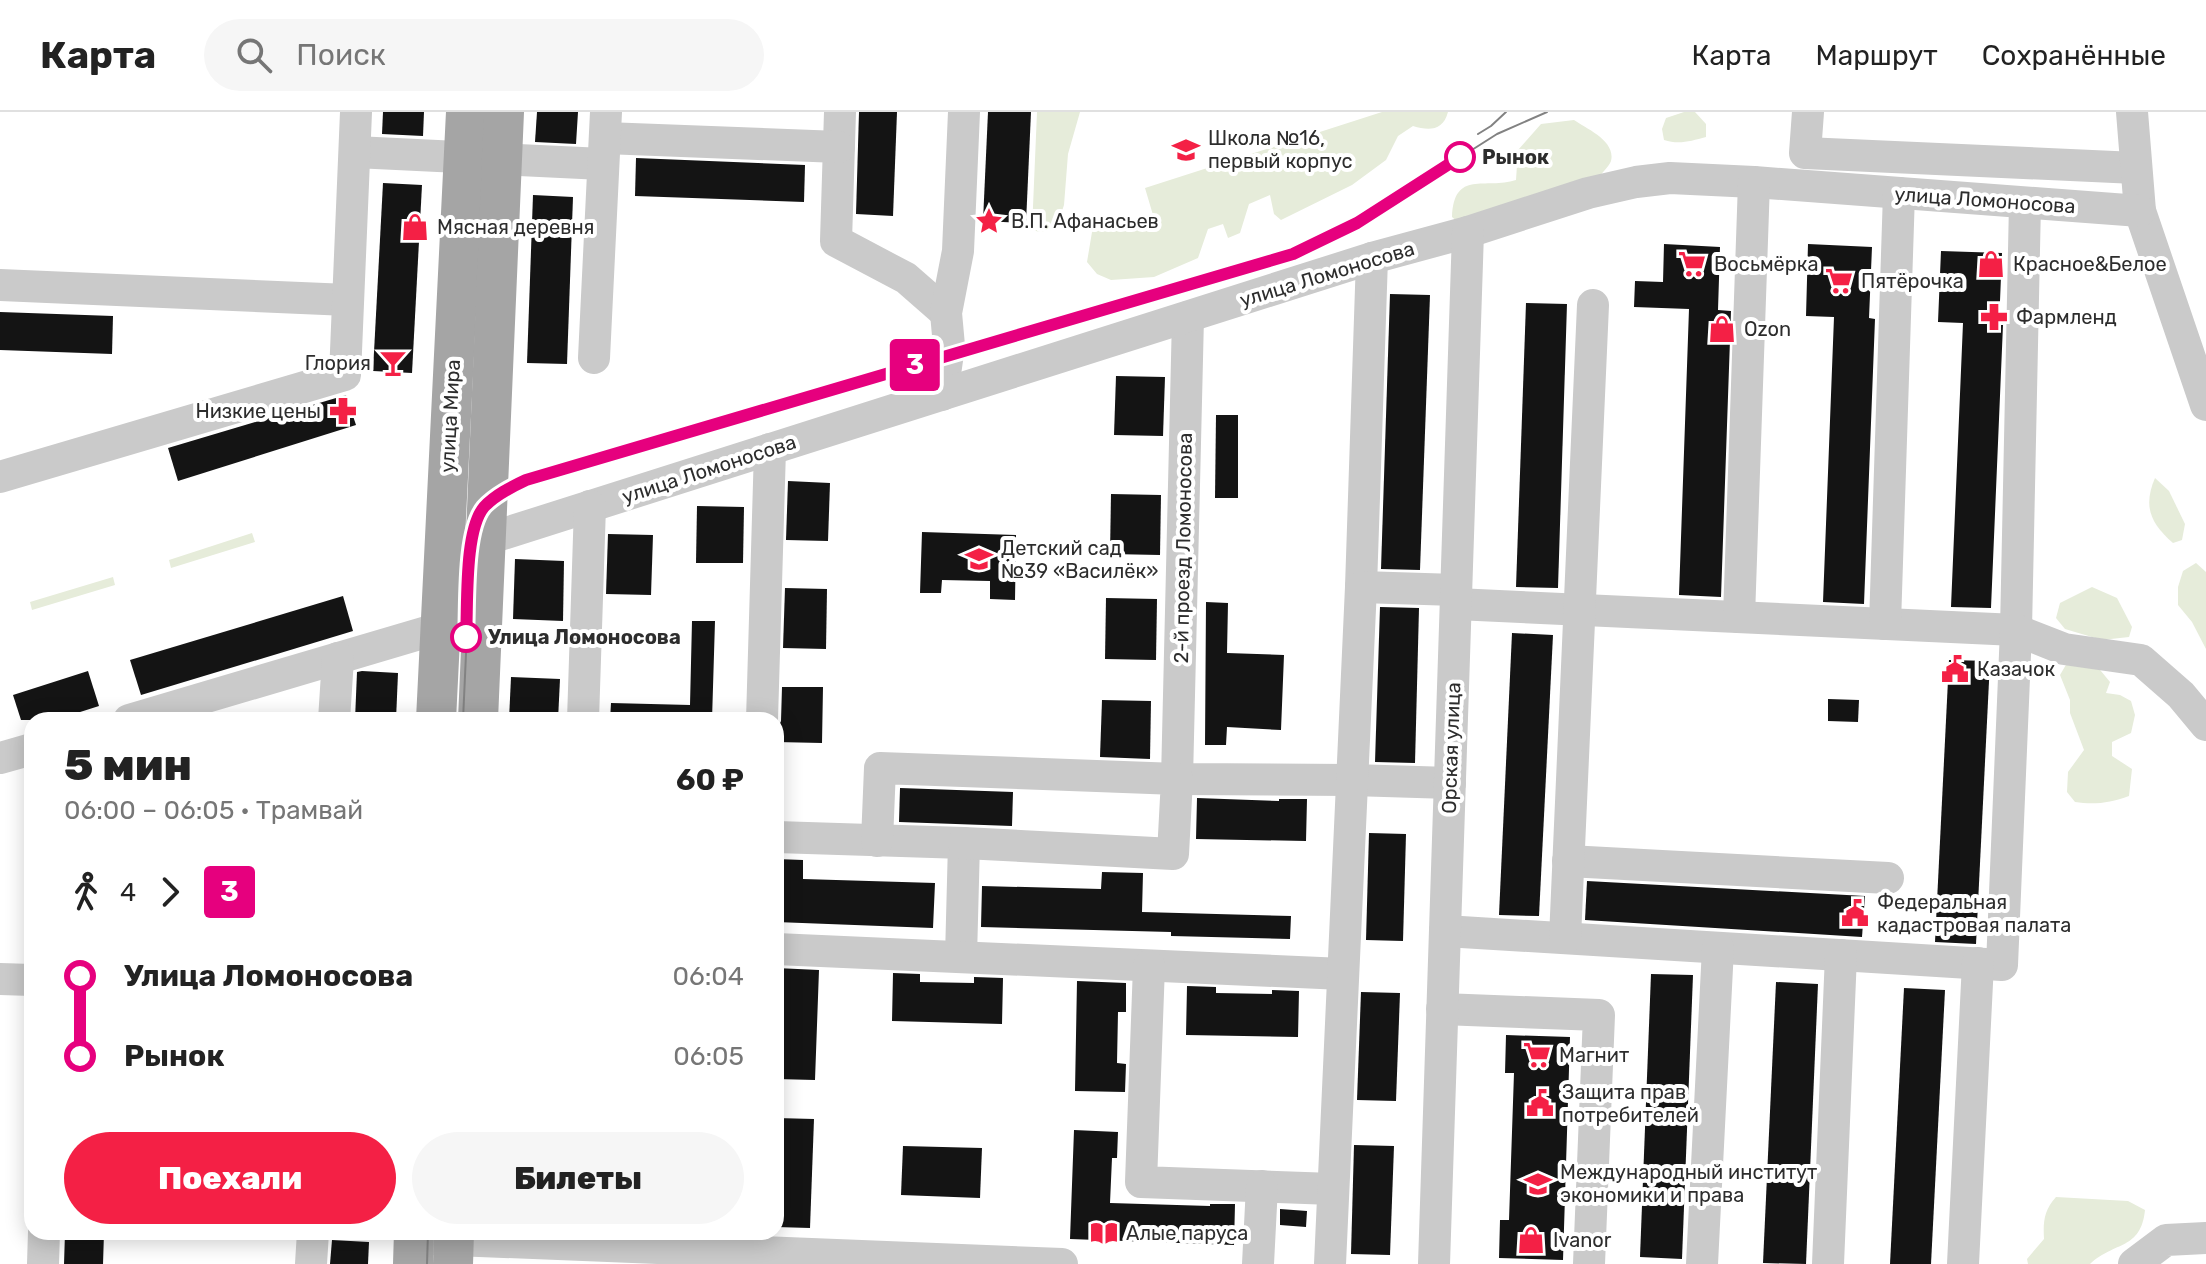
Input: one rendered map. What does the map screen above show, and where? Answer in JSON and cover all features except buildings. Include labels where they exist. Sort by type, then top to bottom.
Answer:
[{"type":"main road","name":"улица Мира","points":[[436,712],[466,112]]},
{"type":"main road","name":"улица Мира","points":[[478,712],[504,112]]},
{"type":"street","points":[[0,477],[345,375],[356,112]]},
{"type":"street","points":[[840,112],[836,241],[906,278],[946,313]]},
{"type":"street","points":[[942,395],[949,346],[946,313],[958,251],[964,112]]},
{"type":"street","points":[[1808,112],[1805,153],[2136,168]]},
{"type":"street","points":[[2132,112],[2140,211],[2206,405]]},
{"type":"street","points":[[355,152],[503,159],[605,138],[839,147]]},
{"type":"street","points":[[594,358],[605,138]]},
{"type":"street","name":"улица Ломоносова","points":[[443,553],[1372,258],[1468,232],[1588,193],[1636,182],[1670,178],[1754,182],[2140,211]]},
{"type":"street","points":[[1739,617],[1754,182]]},
{"type":"street","points":[[1885,624],[1899,193]]},
{"type":"street","points":[[1445,931],[2002,965],[2016,630],[2025,203]]},
{"type":"street","name":"Орская улица","points":[[1434,1264],[1468,232]]},
{"type":"street","points":[[1330,1264],[1361,587],[1372,258]]},
{"type":"street","points":[[0,285],[348,300]]},
{"type":"street","points":[[1565,938],[1593,305]]},
{"type":"street","name":"2-й проезд Ломоносова","points":[[964,843],[1173,854],[1188,317]]},
{"type":"street","points":[[762,712],[770,449]]},
{"type":"street","points":[[583,712],[590,506]]},
{"type":"street","points":[[1361,587],[1580,610],[2016,630],[2064,649],[2141,660],[2181,695],[2206,725]]},
{"type":"street","points":[[156,712],[440,628]]},
{"type":"street","points":[[335,712],[338,658]]},
{"type":"street","points":[[877,841],[880,768],[1177,779],[1450,783]]},
{"type":"street","points":[[784,837],[964,843],[961,957]]},
{"type":"street","points":[[1568,861],[1888,878]]},
{"type":"street","points":[[1702,1264],[1718,948]]},
{"type":"street","points":[[784,949],[1343,974]]},
{"type":"street","points":[[1828,1264],[1841,955]]},
{"type":"street","points":[[1963,1264],[1978,963]]},
{"type":"street","points":[[1149,966],[1141,1182],[1333,1189]]},
{"type":"street","points":[[0,979],[24,980]]},
{"type":"street","points":[[1442,1009],[1599,1015],[1589,1264]]},
{"type":"street","points":[[1258,1264],[1262,1186]]},
{"type":"street","points":[[2134,1264],[2166,1240],[2206,1238]]},
{"type":"street","points":[[43,1264],[44,1240]]},
{"type":"street","points":[[311,1264],[312,1240]]},
{"type":"street","points":[[414,1245],[596,1240]]},
{"type":"street","points":[[642,1240],[1062,1264]]},
{"type":"green space","points":[[1037,112],[1080,112],[1068,154],[1064,205],[1056,229],[1040,232],[1032,230]]},
{"type":"green space","points":[[1382,112],[1448,112],[1443,123],[1435,128],[1413,126],[1398,136],[1386,160],[1352,185],[1281,220],[1274,214],[1270,195],[1249,204],[1240,233],[1228,238],[1223,224],[1208,229],[1198,258],[1154,277],[1111,280],[1097,274],[1087,262],[1093,226],[1113,214],[1132,221],[1153,215],[1145,188]]},
{"type":"green space","points":[[1695,112],[1706,124],[1706,137],[1680,142],[1664,140],[1662,129],[1666,118]]},
{"type":"green space","points":[[1574,120],[1599,136],[1609,147],[1611,161],[1599,177],[1460,224],[1452,217],[1458,192],[1465,187],[1516,180],[1518,150],[1541,124]]},
{"type":"green space","points":[[2155,478],[2169,491],[2185,524],[2182,540],[2173,543],[2154,521],[2149,506]]},
{"type":"green space","points":[[252,533],[255,542],[171,568],[169,560]]},
{"type":"green space","points":[[2196,563],[2206,572],[2206,649],[2192,622],[2178,605],[2178,587],[2183,571]]},
{"type":"green space","points":[[113,577],[115,585],[32,610],[30,602]]},
{"type":"green space","points":[[2092,587],[2117,598],[2132,627],[2129,637],[2102,640],[2065,629],[2056,618],[2060,603]]},
{"type":"green space","points":[[2067,663],[2096,665],[2110,682],[2106,693],[2131,701],[2135,715],[2131,733],[2112,742],[2112,756],[2132,769],[2129,796],[2102,803],[2082,803],[2075,802],[2067,792],[2068,772],[2084,750],[2060,675]]},
{"type":"green space","points":[[2056,1197],[2128,1201],[2145,1210],[2143,1223],[2132,1239],[2090,1264],[2028,1264],[2027,1259],[2044,1239],[2045,1216]]},
{"type":"tram line","points":[[1478,134],[1506,112]]},
{"type":"tram line","points":[[463,712],[471,544],[483,512],[514,486],[1293,254],[1357,223],[1497,134],[1547,112]]},
{"type":"tram line","name":"3","points":[[466,637],[474,528],[483,508],[496,496],[526,480],[1293,254],[1357,223],[1460,157]]},
{"type":"tram line","points":[[427,1264],[428,1240]]},
{"type":"place","name":"Школа №16, первый корпус","points":[[1186,150]]},
{"type":"place","name":"Рынок","points":[[1460,157]]},
{"type":"place","name":"В.П. Афанасьев","points":[[989,221]]},
{"type":"place","name":"Мясная деревня","points":[[415,227]]},
{"type":"place","name":"Восьмёрка","points":[[1692,264]]},
{"type":"place","name":"Красное&Белое","points":[[1991,264]]},
{"type":"place","name":"Пятёрочка","points":[[1839,281]]},
{"type":"place","name":"Фармленд","points":[[1994,317]]},
{"type":"place","name":"Ozon","points":[[1722,329]]},
{"type":"place","name":"Глория","points":[[393,363]]},
{"type":"place","name":"Низкие цены","points":[[343,411]]},
{"type":"place","name":"Детский сад №39 «Василёк»","points":[[979,559]]},
{"type":"place","name":"Улица Ломоносова","points":[[466,637]]},
{"type":"place","name":"Казачок","points":[[1955,669]]},
{"type":"place","name":"Федеральная кадастровая палата","points":[[1855,913]]},
{"type":"place","name":"Магнит","points":[[1537,1055]]},
{"type":"place","name":"Защита прав потребителей","points":[[1540,1103]]},
{"type":"place","name":"Международный институт экономики и права","points":[[1538,1184]]},
{"type":"place","name":"Алые паруса","points":[[1104,1233]]},
{"type":"place","name":"Ivanor","points":[[1531,1240]]}]
